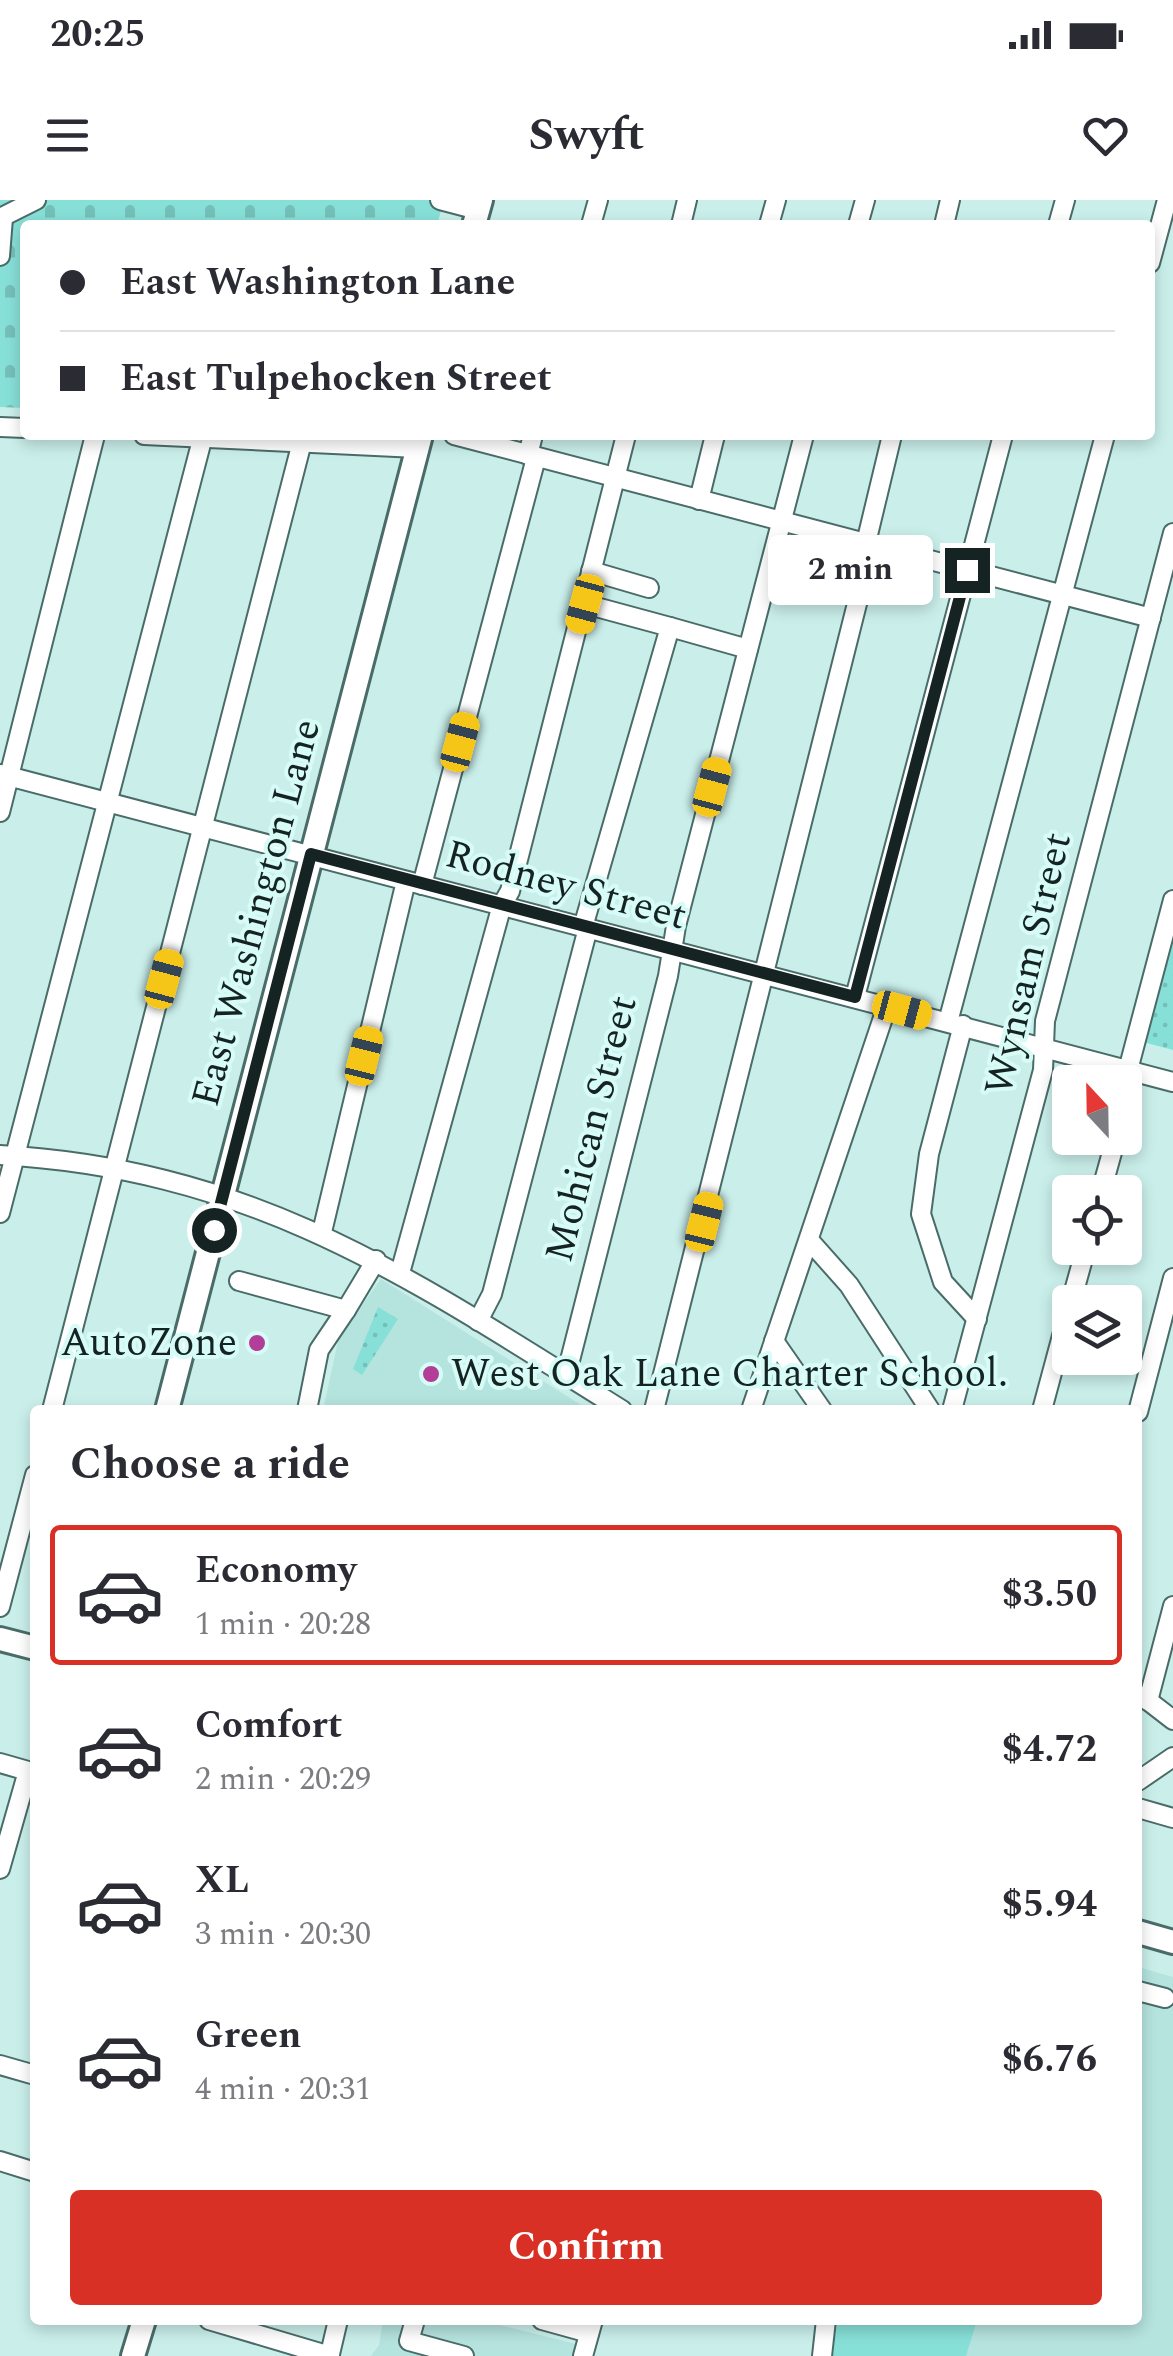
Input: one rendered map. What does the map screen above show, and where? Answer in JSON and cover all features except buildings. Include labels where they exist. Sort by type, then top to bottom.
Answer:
[{"type":"main road","name":"East Washington Lane","points":[[167,1405],[419,442]]},
{"type":"main road","points":[[0,1639],[30,1647]]},
{"type":"main road","points":[[1142,1933],[1173,1942]]},
{"type":"main road","points":[[134,2356],[143,2325]]},
{"type":"street","points":[[0,256],[1,218],[36,200]]},
{"type":"street","points":[[440,200],[478,212]]},
{"type":"street","points":[[1155,243],[1166,200]]},
{"type":"street","points":[[0,812],[5,775],[94,440]]},
{"type":"street","points":[[0,1213],[7,1156],[202,440],[419,442]]},
{"type":"street","points":[[472,440],[1150,618]]},
{"type":"street","points":[[322,1232],[532,457],[533,440]]},
{"type":"street","points":[[400,1273],[502,906],[510,891],[625,440]]},
{"type":"street","points":[[699,500],[714,440]]},
{"type":"street","name":"Mohican Street","points":[[566,1376],[803,440]]},
{"type":"street","points":[[655,1405],[766,974],[891,440]]},
{"type":"street","points":[[855,997],[1001,440]]},
{"type":"street","points":[[977,1320],[943,1282],[921,1214],[929,1154],[955,1024],[1104,440]]},
{"type":"street","points":[[53,1405],[302,442]]},
{"type":"street","name":"Wynsam Street","points":[[953,1405],[1042,1070],[1045,1021],[1173,533]]},
{"type":"street","points":[[591,571],[649,588]]},
{"type":"street","points":[[585,604],[748,648]]},
{"type":"street","points":[[478,1321],[492,1294],[585,927],[670,627]]},
{"type":"street","name":"Rodney Street","points":[[5,775],[1108,1065]]},
{"type":"street","points":[[1132,1065],[1173,900]]},
{"type":"street","points":[[753,1404],[888,1006]]},
{"type":"street","name":"Rodney Street","points":[[1142,1074],[1173,1082]]},
{"type":"street","points":[[7,1156],[115,1169],[223,1194],[322,1232],[400,1273],[614,1405]]},
{"type":"street","points":[[808,1240],[842,1275],[927,1405]]},
{"type":"street","points":[[308,1405],[319,1350],[376,1260]]},
{"type":"street","points":[[1140,1405],[1173,1278]]},
{"type":"street","points":[[239,1281],[346,1310]]},
{"type":"street","points":[[774,1341],[819,1405]]},
{"type":"street","points":[[1043,1405],[1052,1372]]},
{"type":"street","points":[[0,1607],[30,1495]]},
{"type":"street","points":[[1173,1606],[1142,1697],[1173,1720]]},
{"type":"street","points":[[1142,1778],[1173,1757]]},
{"type":"street","points":[[0,1763],[30,1771]]},
{"type":"street","points":[[0,1868],[30,1778]]},
{"type":"street","points":[[1142,1809],[1173,1818]]},
{"type":"street","points":[[1142,1992],[1165,1998]]},
{"type":"street","points":[[0,2064],[30,2073]]},
{"type":"street","points":[[0,2162],[30,2171]]},
{"type":"street","points":[[225,2325],[330,2355],[337,2325]]},
{"type":"street","points":[[413,2325],[403,2349],[464,2356]]},
{"type":"street","points":[[822,2356],[825,2325]]},
{"type":"street","points":[[583,2356],[591,2326]]},
{"type":"shaded area","name":"West Oak Lane Charter School.","points":[[381,1279],[581,1405],[324,1405],[339,1337]]},
{"type":"shaded area","points":[[1142,1968],[1173,1977],[1173,2356],[831,2356],[837,2325],[1142,2325]]},
{"type":"shaded area","points":[[382,2325],[500,2325],[592,2348],[590,2356],[371,2356],[379,2345]]},
{"type":"green space","points":[[0,200],[444,200],[438,220],[20,220],[20,408],[0,407]]},
{"type":"green space","points":[[1173,924],[1173,1050],[1143,1042]]},
{"type":"green space","points":[[378,1307],[398,1319],[362,1375],[353,1369]]},
{"type":"green space","points":[[837,2325],[975,2325],[966,2356],[831,2356]]},
{"type":"place","name":"AutoZone","points":[[257,1343]]},
{"type":"place","name":"West Oak Lane Charter School.","points":[[431,1374]]},
{"type":"route","points":[[214,1230],[311,854],[855,997],[967,570]]}]
